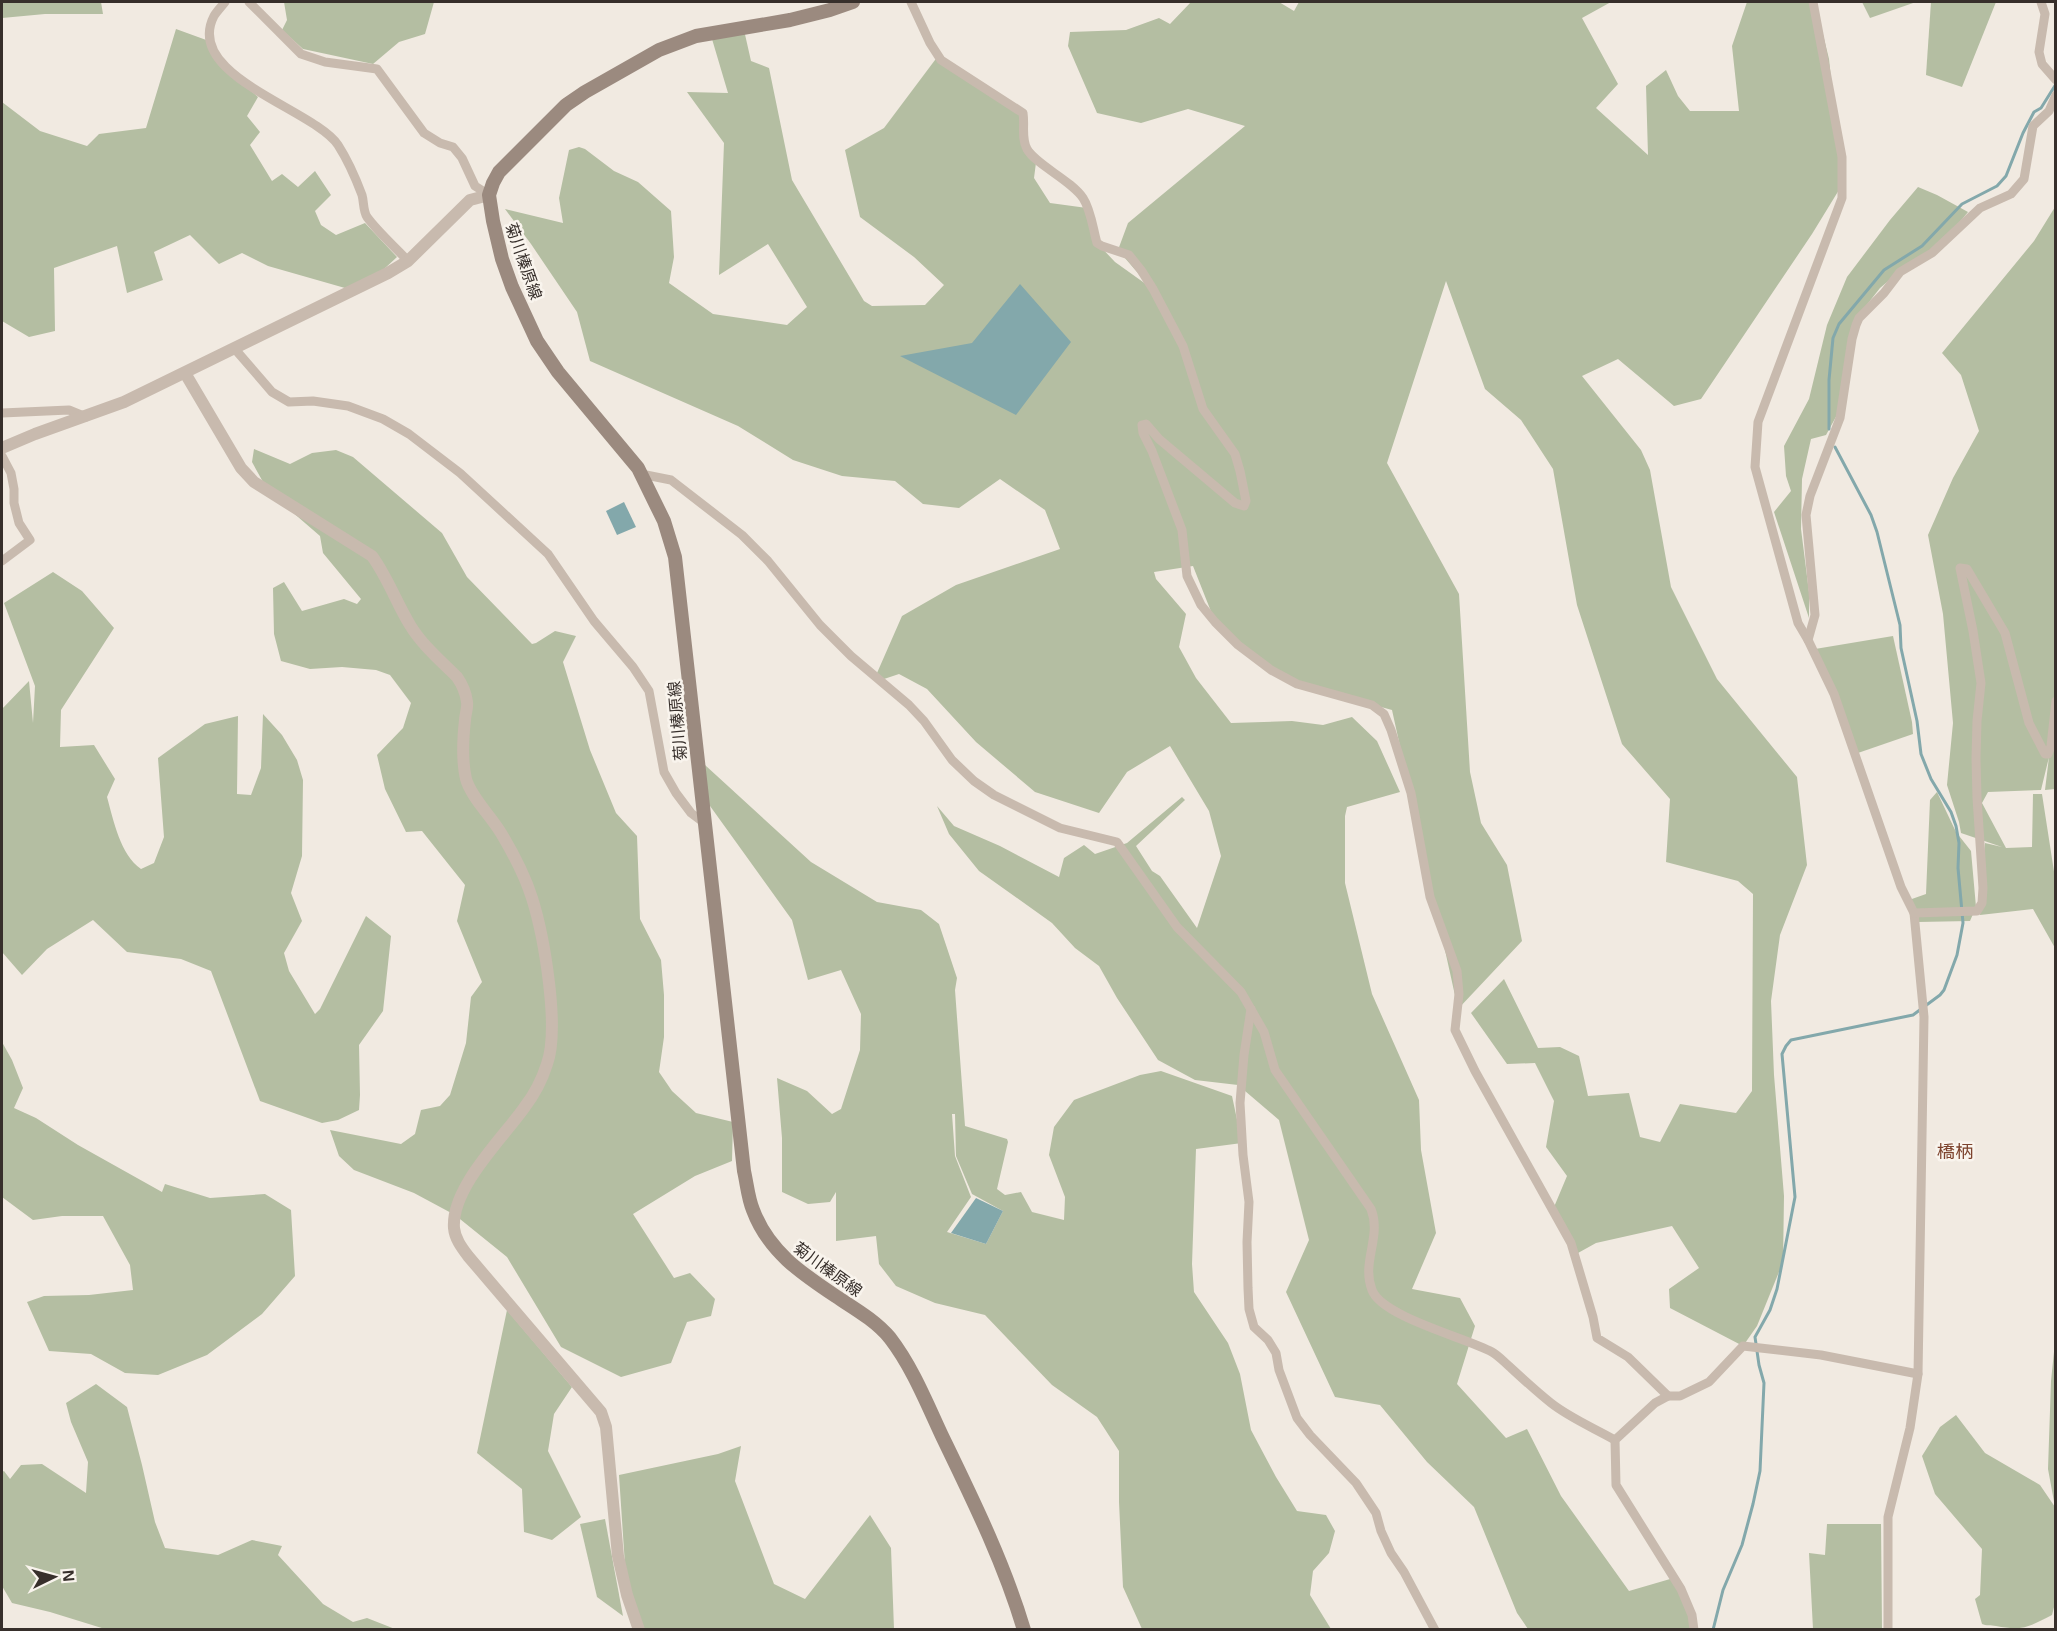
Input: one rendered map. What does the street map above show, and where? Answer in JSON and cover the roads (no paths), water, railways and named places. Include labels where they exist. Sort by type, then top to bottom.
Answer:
[{"type":"main road","points":[[489,195],[499,172],[566,105],[659,50],[696,36],[790,20],[853,2]]},
{"type":"main road","name":"菊川榛原線","points":[[489,195],[502,259],[537,341],[558,372],[594,417],[631,458],[664,520],[675,557],[744,1171],[752,1209],[764,1234],[779,1253],[801,1272],[884,1330],[904,1356],[987,1529],[1015,1599],[1024,1629]]},
{"type":"street","points":[[225,2],[214,16],[210,28],[211,41],[218,60],[261,93],[327,133],[338,144],[362,196],[365,215],[408,261]]},
{"type":"street","points":[[249,2],[301,54],[325,62],[377,69],[424,133],[440,143],[453,147],[462,158],[475,186],[489,195]]},
{"type":"street","points":[[910,2],[941,60],[1023,113],[1025,123],[1023,140],[1028,152],[1074,188],[1084,200],[1097,243],[1129,255],[1141,270],[1183,346],[1203,409],[1234,454],[1240,471],[1245,501],[1244,506],[1235,503],[1160,439],[1146,424],[1142,425],[1143,433],[1182,530],[1186,576],[1201,605],[1238,645],[1271,670],[1297,684],[1372,705],[1384,714],[1392,730],[1411,794],[1430,897],[1457,971],[1459,994],[1455,1030],[1475,1071],[1571,1244],[1597,1338],[1628,1357],[1668,1396]]},
{"type":"street","points":[[1813,2],[1842,157],[1842,198],[1758,422],[1755,467],[1798,623],[1809,640],[1834,694],[1901,887],[1914,913],[1924,1014],[1923,1193],[1918,1374],[1910,1428],[1888,1517],[1888,1629]]},
{"type":"street","points":[[2042,2],[2045,14],[2039,52],[2042,64],[2054,78]]},
{"type":"street","points":[[1809,640],[1815,615],[1806,515],[1810,496],[1840,418],[1852,339],[1859,318],[1884,293],[1900,272],[1932,253],[1980,208],[2011,194],[2024,179],[2032,126],[2049,111],[2055,95]]},
{"type":"street","points":[[2,448],[124,402],[388,273],[408,261],[470,200],[489,195]]},
{"type":"street","points":[[234,348],[272,392],[290,402],[313,401],[348,406],[384,419],[409,434],[460,473],[549,554],[594,621],[633,667],[649,691],[664,772],[686,806],[704,822]]},
{"type":"street","points":[[185,373],[241,468],[254,482],[372,556],[385,574],[410,625],[461,683],[467,703],[464,731],[466,780],[500,831],[532,897],[550,992],[553,1037],[548,1062],[537,1088],[464,1190],[455,1215],[454,1229],[457,1239],[468,1256],[601,1412],[606,1427],[618,1556],[627,1595],[639,1629]]},
{"type":"street","points":[[2,413],[69,410],[86,417]]},
{"type":"street","points":[[2,456],[11,473],[19,523],[30,540],[2,561]]},
{"type":"street","points":[[641,474],[671,480],[742,535],[768,561],[820,625],[851,656],[917,713],[952,760],[974,781],[994,795],[1060,828],[1117,842],[1177,927],[1241,992],[1264,1032],[1275,1070],[1371,1209],[1374,1217],[1375,1237],[1370,1255],[1369,1276],[1372,1291],[1386,1305],[1405,1315],[1450,1336],[1493,1352],[1552,1405],[1615,1440]]},
{"type":"street","points":[[1914,913],[1977,911],[1982,903],[1976,758],[1981,683],[1960,568],[1967,569],[2005,633],[2029,723],[2045,754],[2048,754],[2051,746],[2055,701]]},
{"type":"street","points":[[1251,1009],[1240,1103],[1249,1202],[1247,1242],[1249,1308],[1254,1327],[1276,1353],[1279,1370],[1297,1418],[1356,1483],[1376,1513],[1391,1553],[1435,1629]]},
{"type":"street","points":[[1694,1629],[1692,1615],[1681,1589],[1616,1485],[1615,1440],[1655,1403],[1668,1396],[1680,1396],[1709,1382],[1743,1346],[1821,1355],[1918,1374]]},
{"type":"water","points":[[1020,284],[1071,342],[1016,415],[900,356],[972,343]]},
{"type":"water","points":[[624,502],[636,527],[617,535],[606,511]]},
{"type":"water","points":[[976,1198],[1003,1211],[986,1244],[951,1233]]},
{"type":"waterway","points":[[1829,429],[1829,380],[1833,338],[1839,324],[1884,270],[1922,246],[1962,204],[1997,186],[2006,176],[2034,112],[2041,108],[2056,84]]},
{"type":"waterway","points":[[1713,1630],[1723,1590],[1742,1545],[1760,1471],[1764,1383],[1755,1337],[1770,1310],[1777,1289],[1795,1197],[1782,1054],[1791,1040],[1913,1015],[1944,990],[1957,955],[1963,923],[1956,826],[1951,812],[1931,779],[1921,754],[1917,721],[1901,648],[1900,625],[1877,532],[1871,515],[1835,447]]},
{"type":"district","name":"橋柄","points":[[1955,1152]]}]
